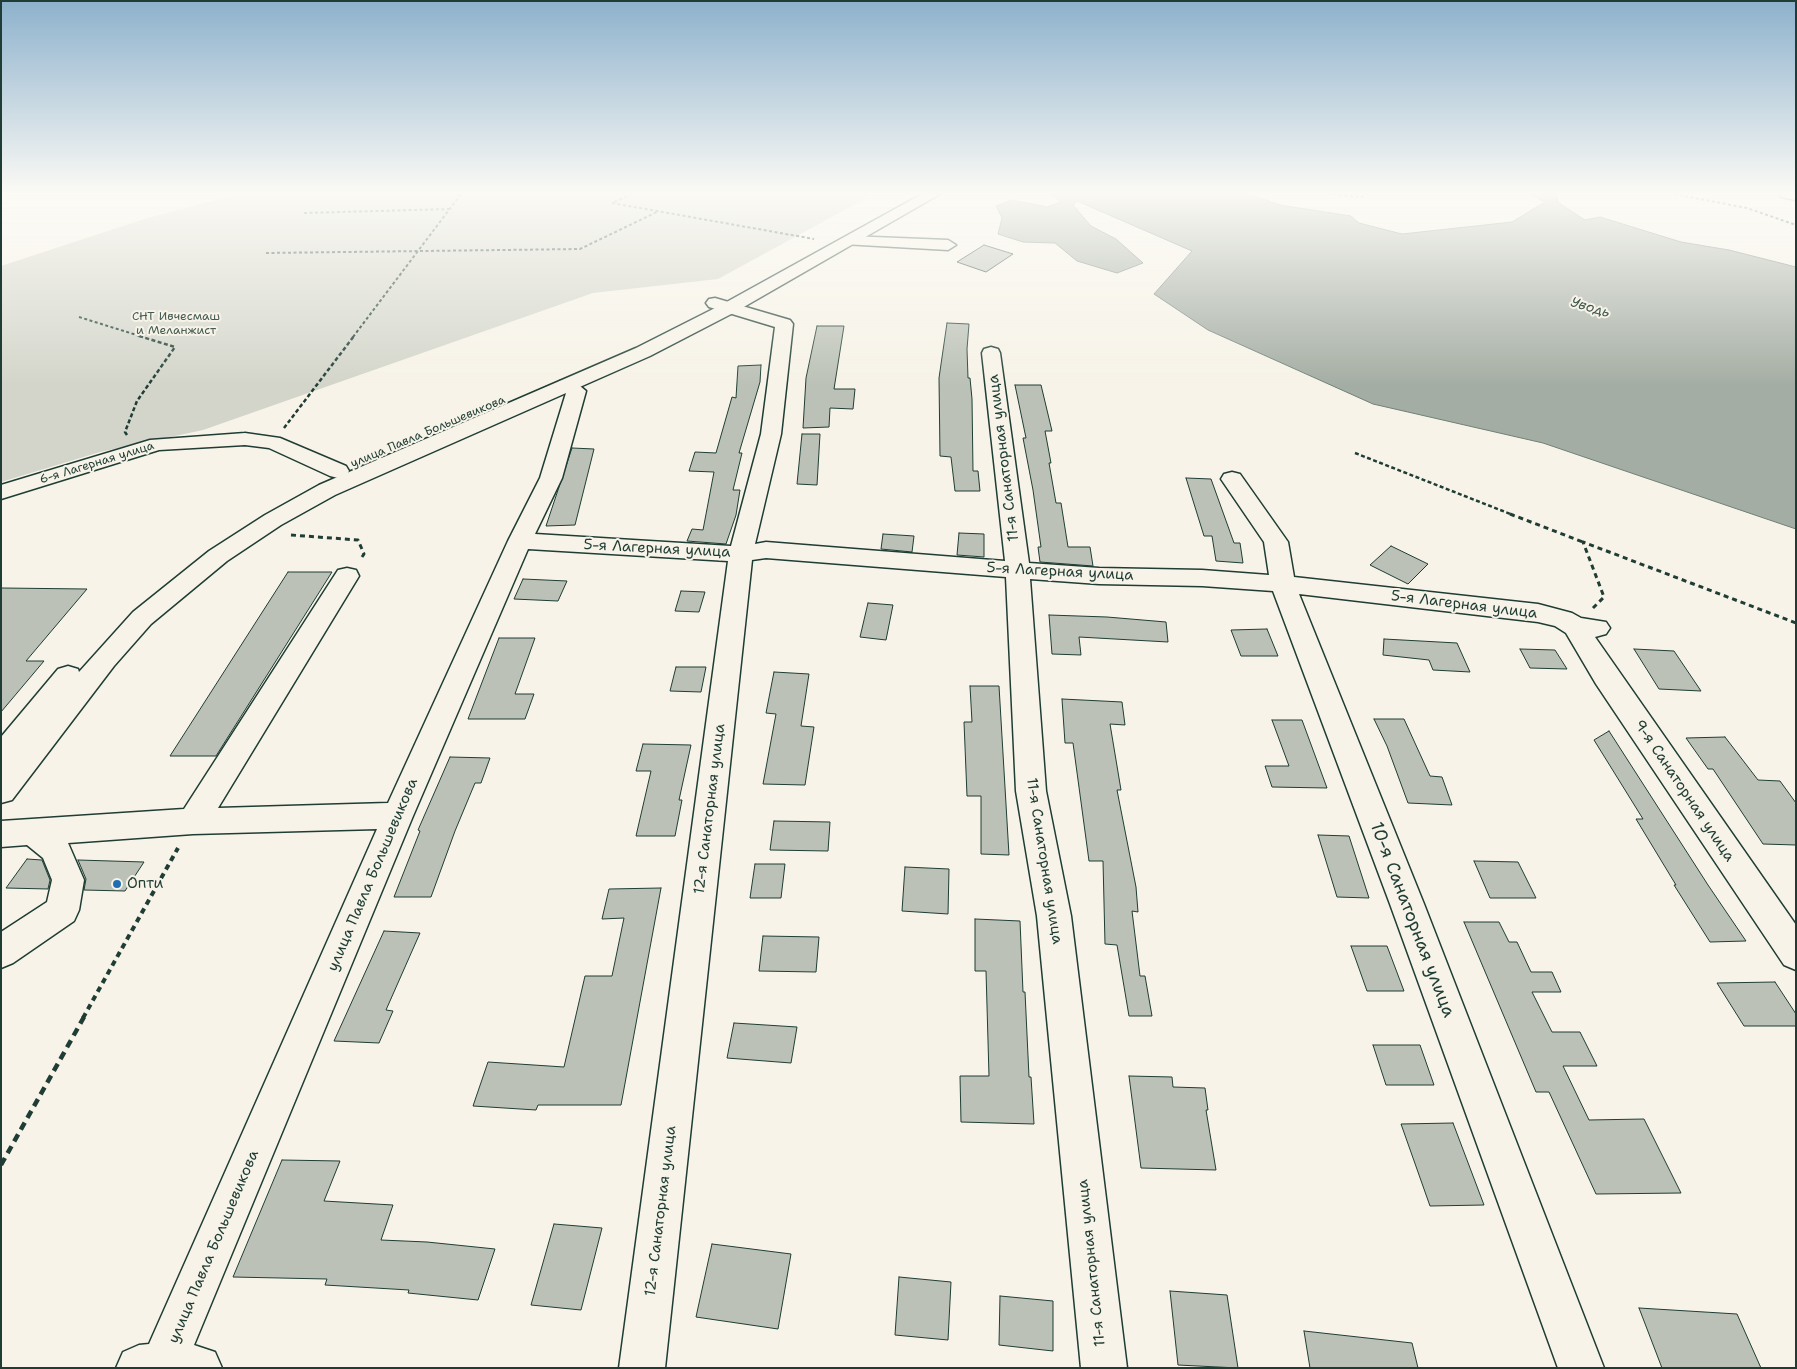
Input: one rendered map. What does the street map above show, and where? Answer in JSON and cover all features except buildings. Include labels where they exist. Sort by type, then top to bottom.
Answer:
[{"type":"street","name":"улица Павла Большевикова","points":[[1,791],[105,659],[142,618],[218,556],[273,520],[327,490],[643,352],[810,258]]},
{"type":"street","name":"улица Павла Большевикова","points":[[1,758],[88,651],[126,610],[163,576],[235,526],[297,491],[338,471],[722,306]]},
{"type":"street","name":"12-я Санаторная улица","points":[[642,1368],[741,554],[771,434],[784,324],[722,306]]},
{"type":"street","name":"11-я Санаторная улица","points":[[992,353],[1017,570],[1032,791],[1054,916],[1104,1368]]},
{"type":"street","name":"улица Павла Большевикова","points":[[166,1367],[398,816],[520,541],[551,478],[576,390],[567,384]]},
{"type":"street","name":"6-я Лагерная улица","points":[[1,492],[157,444],[210,440],[245,439],[273,442],[338,471]]},
{"type":"street","name":"10-я Санаторная улица","points":[[1232,480],[1276,542],[1283,584],[1407,904],[1581,1368]]},
{"type":"street","name":"5-я Лагерная улица","points":[[520,541],[741,554],[766,550],[1099,576],[1202,578],[1283,584],[1538,613],[1586,627]]},
{"type":"street","points":[[193,821],[347,576]]},
{"type":"street","name":"9-я Санаторная улица","points":[[1586,627],[1606,677],[1796,954]]},
{"type":"street","points":[[17,833],[193,821],[398,816]]},
{"type":"street","points":[[1,952],[62,910],[68,880],[55,849],[17,833]]},
{"type":"path","points":[[273,442],[413,258]]},
{"type":"path","points":[[79,317],[175,347],[137,401],[125,432],[136,451]]},
{"type":"path","points":[[1355,453],[1796,623]]},
{"type":"path","points":[[283,534],[358,540],[364,554],[347,576]]},
{"type":"path","points":[[1583,542],[1604,597],[1590,611],[1586,627]]},
{"type":"path","points":[[1,1165],[193,821]]},
{"type":"green space","name":"СНТ Ивчесмаш и Меланжист","points":[[26,258],[757,258],[718,279],[593,293],[203,430],[100,452],[1,482],[1,266]]},
{"type":"water","points":[[1073,258],[1137,258],[1143,263],[1117,273],[1077,261]]},
{"type":"water","name":"Уводь","points":[[1186,258],[1760,258],[1796,267],[1796,529],[1543,443],[1373,404],[1208,330],[1154,294]]},
{"type":"place","name":"Опти","points":[[117,884]]}]
